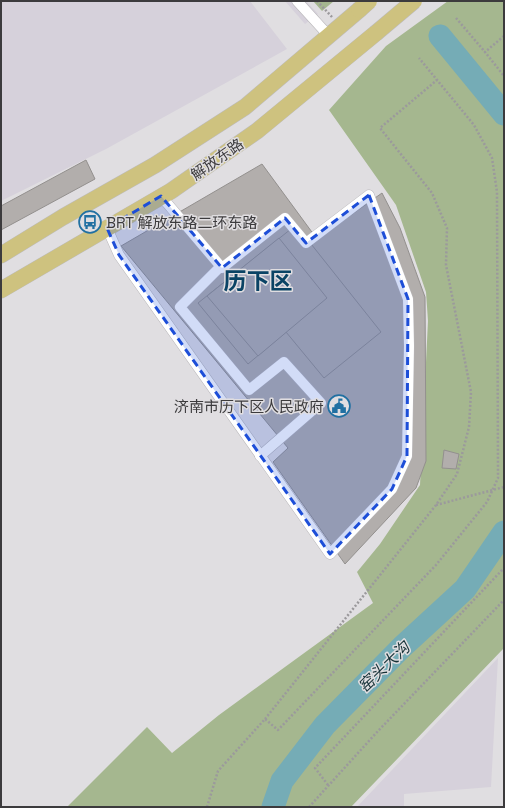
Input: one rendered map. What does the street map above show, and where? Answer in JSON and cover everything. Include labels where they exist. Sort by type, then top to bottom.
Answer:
[{"type":"main road","name":"解放东路","points":[[1,290],[161,196],[257,131],[414,1]]},
{"type":"main road","name":"解放东路","points":[[1,255],[63,217],[155,166],[245,107],[364,5]]},
{"type":"street","points":[[297,1],[329,36]]},
{"type":"street","points":[[107,228],[120,255],[260,456],[330,554],[392,489],[407,456],[410,346],[408,299],[369,195],[306,243],[285,218],[222,268],[220,266],[180,307],[249,390],[284,362],[321,403],[260,456]]},
{"type":"street","points":[[161,196],[220,266]]},
{"type":"path","points":[[317,1],[341,26]]},
{"type":"path","points":[[456,18],[504,76]]},
{"type":"path","points":[[485,52],[504,36]]},
{"type":"path","points":[[436,505],[504,487]]},
{"type":"path","points":[[328,785],[315,768],[504,568]]},
{"type":"path","points":[[309,807],[328,785],[504,600]]},
{"type":"highlighted area","points":[[369,195],[408,299],[407,456],[392,489],[330,554],[267,466],[119,255],[107,228],[161,196],[222,268],[285,218],[306,243]]},
{"type":"shaded area","points":[[1,1],[250,1],[287,49],[106,149],[1,201]]},
{"type":"shaded area","points":[[285,1],[306,1],[318,14],[305,24]]},
{"type":"shaded area","points":[[498,658],[491,787],[404,794],[404,807],[357,807]]},
{"type":"green space","points":[[313,1],[334,1],[322,11]]},
{"type":"green space","points":[[448,1],[504,1],[504,648],[351,807],[67,807],[147,727],[172,753],[219,715],[373,603],[357,572],[380,544],[420,485],[428,321],[426,292],[396,205],[329,110],[386,46]]},
{"type":"building","points":[[86,160],[95,179],[1,230],[1,206]]},
{"type":"building","name":"济南市历下区人民政府","points":[[262,164],[317,239],[382,193],[400,228],[425,297],[426,461],[416,488],[345,564],[273,462],[288,448],[121,246]]},
{"type":"building","points":[[296,225],[381,332],[324,378],[286,332],[248,364],[198,303]]},
{"type":"building","points":[[279,238],[327,298],[258,356],[207,296]]},
{"type":"building","points":[[444,450],[459,454],[456,469],[442,468]]},
{"type":"waterway","name":"窑头大沟","points":[[440,36],[504,114]]},
{"type":"waterway","name":"窑头大沟","points":[[273,807],[282,781],[325,725],[402,647],[465,589],[504,532]]},
{"type":"place","name":"BRT 解放东路二环东路","points":[[90,222]]},
{"type":"place","name":"济南市历下区人民政府","points":[[339,406]]},
{"type":"district","name":"历下区","points":[[258,281]]}]
